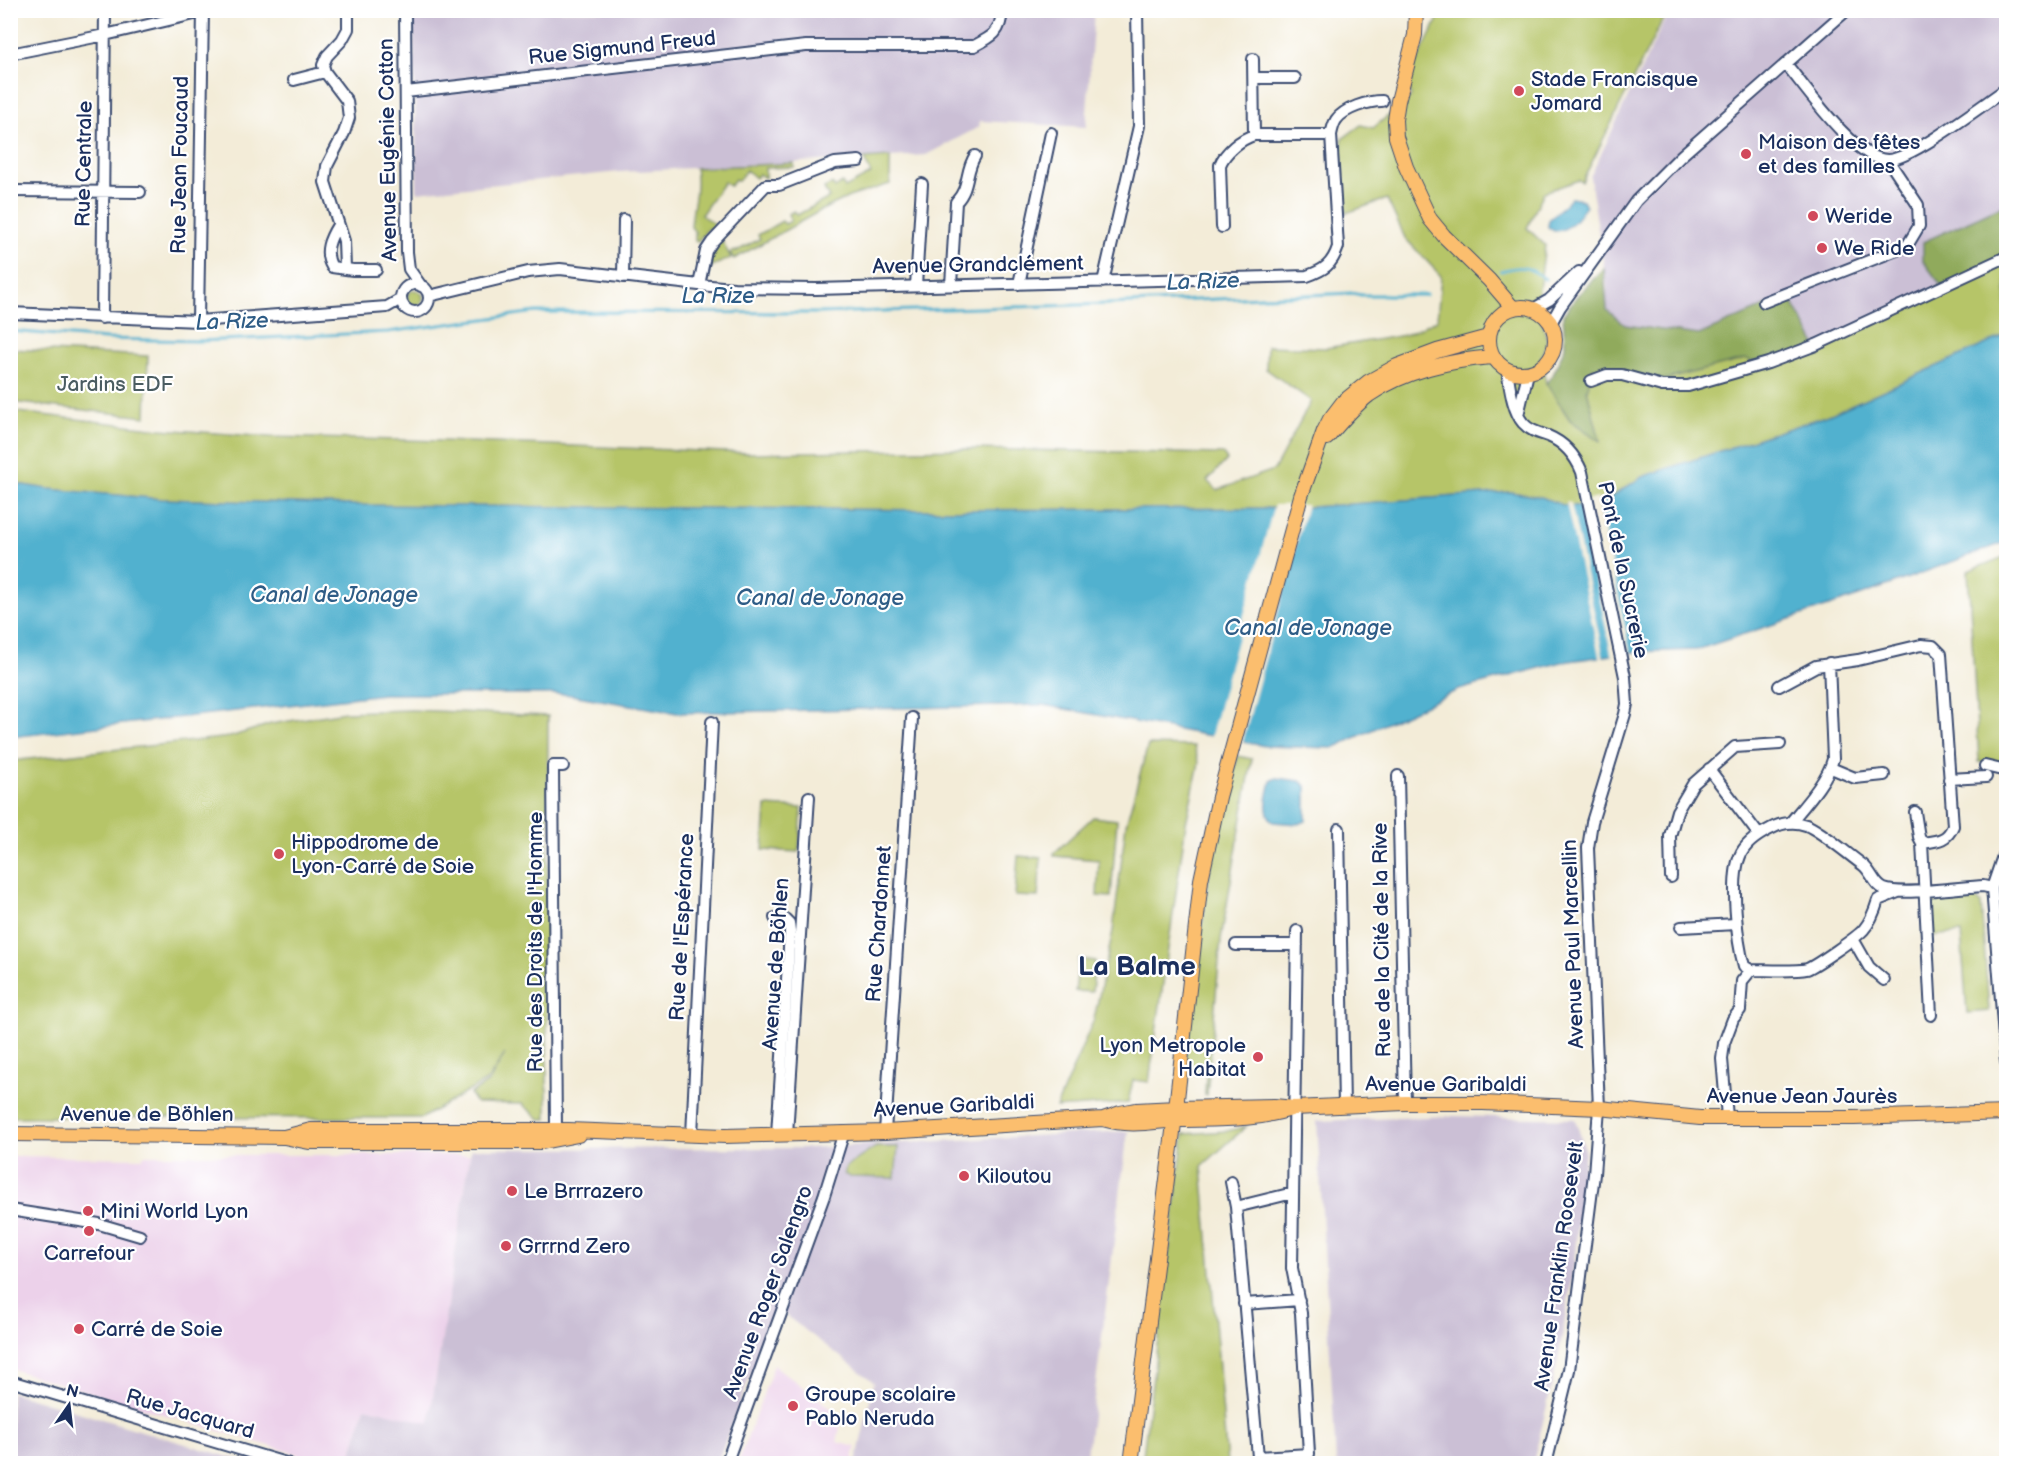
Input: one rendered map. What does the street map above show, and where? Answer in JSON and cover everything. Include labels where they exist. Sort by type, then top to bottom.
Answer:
[{"type":"main road","points":[[1416,10],[1415,35],[1395,120],[1396,137],[1406,167],[1430,219],[1443,236],[1489,280],[1513,308]]},
{"type":"main road","points":[[1513,308],[1533,309],[1551,323],[1555,335],[1552,354],[1545,365],[1528,373],[1507,370],[1493,357],[1488,337],[1491,328],[1497,317],[1513,308]]},
{"type":"main road","points":[[1131,1464],[1201,879],[1208,840],[1307,479],[1330,419],[1343,402],[1368,382],[1397,366],[1437,351],[1488,337]]},
{"type":"main road","points":[[1320,443],[1368,396],[1394,380],[1474,358],[1493,357]]},
{"type":"main road","name":"Avenue Garibaldi","points":[[844,1132],[885,1132],[1103,1119],[1122,1124],[1174,1114],[1274,1115],[1294,1108],[1405,1103],[1483,1103],[1599,1108]]},
{"type":"main road","name":"Avenue Jean Jaurès","points":[[1599,1108],[1700,1118],[1854,1118],[2007,1113]]},
{"type":"main road","name":"Avenue de Böhlen","points":[[284,1137],[311,1130],[550,1130],[692,1135],[844,1132]]},
{"type":"main road","name":"Avenue de Böhlen","points":[[518,1142],[544,1136],[550,1130]]},
{"type":"main road","name":"Avenue de Böhlen","points":[[10,1134],[284,1137],[309,1142],[542,1142],[589,1132]]},
{"type":"street","name":"Rue Centrale","points":[[102,318],[105,10]]},
{"type":"street","points":[[345,268],[344,241],[324,182],[327,166],[349,118],[347,101],[325,72],[323,65],[327,56],[342,40],[348,29],[348,10]]},
{"type":"street","name":"Avenue Eugénie Cotton","points":[[405,10],[406,252],[409,269],[421,286]]},
{"type":"street","name":"Rue Sigmund Freud","points":[[406,92],[806,46],[974,46],[992,37],[1002,22],[1002,10]]},
{"type":"street","points":[[1103,282],[1139,126],[1137,10]]},
{"type":"street","points":[[1551,323],[1596,255],[1636,201],[1682,155],[1847,10]]},
{"type":"street","points":[[10,54],[105,35],[203,11]]},
{"type":"street","name":"Rue Jean Foucaud","points":[[198,321],[203,11]]},
{"type":"street","points":[[1253,59],[1254,135]]},
{"type":"street","points":[[1786,64],[1850,142],[1867,155],[1888,160],[1912,153],[2007,89]]},
{"type":"street","points":[[294,80],[325,72]]},
{"type":"street","points":[[1254,78],[1294,78]]},
{"type":"street","points":[[1222,227],[1220,165],[1223,158],[1245,138],[1254,135],[1331,135],[1336,120],[1340,116],[1362,105],[1382,101]]},
{"type":"street","points":[[1019,285],[1051,133]]},
{"type":"street","name":"Avenue Grandclément","points":[[429,296],[538,271],[561,269],[734,288],[816,289],[1307,276],[1324,270],[1334,259],[1338,247],[1331,135]]},
{"type":"street","points":[[951,285],[956,202],[966,188],[969,169],[975,156]]},
{"type":"street","points":[[1764,302],[1906,246],[1919,226],[1918,206],[1888,160]]},
{"type":"street","points":[[699,285],[706,252],[712,242],[766,185],[779,185],[835,163],[859,161]]},
{"type":"street","points":[[916,286],[922,183]]},
{"type":"street","points":[[10,191],[140,192]]},
{"type":"street","points":[[623,277],[624,220]]},
{"type":"street","points":[[338,225],[328,241],[329,262],[332,267],[376,270]]},
{"type":"street","points":[[1533,309],[1549,300],[1596,255]]},
{"type":"street","points":[[1591,381],[1607,375],[1622,375],[1662,386],[1688,386],[1768,363],[1816,345],[2007,257]]},
{"type":"street","points":[[416,284],[421,286],[429,296],[427,305],[415,312],[406,309],[401,299],[407,286],[416,284]]},
{"type":"street","points":[[10,313],[198,321],[387,307],[401,299]]},
{"type":"street","points":[[1507,370],[1518,415]]},
{"type":"street","points":[[1518,415],[1528,373]]},
{"type":"street","name":"Pont de la Sucrerie","points":[[1518,415],[1530,429],[1550,437],[1570,450],[1577,458],[1582,472],[1625,676]]},
{"type":"street","points":[[1779,686],[1816,666],[1830,663],[1858,660],[1922,645],[1933,646],[1941,654],[1953,826],[1949,835],[1942,841],[1922,843]]},
{"type":"street","points":[[1790,823],[1831,768],[1833,759],[1830,663]]},
{"type":"street","name":"Avenue Paul Marcellin","points":[[1599,1108],[1588,848],[1592,822],[1625,714],[1627,704],[1625,676]]},
{"type":"street","name":"Rue Chardonnet","points":[[885,1132],[912,718]]},
{"type":"street","name":"Rue de l'Espérance","points":[[692,1135],[712,722]]},
{"type":"street","points":[[1671,876],[1670,836],[1677,811],[1693,784],[1735,747],[1780,744]]},
{"type":"street","name":"Rue des Droits de l'Homme","points":[[550,1130],[553,766],[563,766]]},
{"type":"street","points":[[1831,768],[1855,778],[1884,775]]},
{"type":"street","points":[[1709,769],[1759,835]]},
{"type":"street","points":[[1949,779],[1985,772],[2007,771]]},
{"type":"street","name":"Rue de la Cité de la Rive","points":[[1398,776],[1405,1103]]},
{"type":"street","name":"Avenue de Böhlen","points":[[782,1134],[809,797]]},
{"type":"street","points":[[1915,812],[1922,843],[1931,1015]]},
{"type":"street","points":[[1727,1117],[1722,1059],[1728,1034],[1740,1010],[1742,981],[1748,968],[1736,924],[1736,869],[1744,849],[1759,835],[1777,825],[1790,823],[1806,825],[1871,872],[1876,884],[1878,900],[1865,929],[1853,939],[1807,969],[1748,968]]},
{"type":"street","points":[[1339,829],[1344,1106]]},
{"type":"street","points":[[2007,847],[1992,888],[2007,1062]]},
{"type":"street","points":[[1876,884],[1884,889],[1898,892],[1983,886],[1992,888]]},
{"type":"street","points":[[1878,900],[1898,892]]},
{"type":"street","points":[[775,918],[785,919],[789,923],[790,932],[782,1134]]},
{"type":"street","points":[[1681,927],[1736,924]]},
{"type":"street","points":[[1231,1182],[1236,1207],[1258,1458],[1309,1454],[1301,1313],[1292,1268],[1297,931]]},
{"type":"street","points":[[1853,939],[1869,967],[1884,980]]},
{"type":"street","points":[[1236,945],[1297,945]]},
{"type":"street","name":"Avenue Franklin Roosevelt","points":[[1546,1464],[1569,1370],[1594,1174],[1599,1108]]},
{"type":"street","name":"Avenue Roger Salengro","points":[[726,1464],[824,1196],[844,1132]]},
{"type":"street","points":[[1236,1207],[1293,1193]]},
{"type":"street","points":[[10,1210],[99,1224],[140,1236]]},
{"type":"street","points":[[1244,1305],[1299,1300]]},
{"type":"street","name":"Rue Jacquard","points":[[10,1381],[289,1464]]},
{"type":"shaded area","points":[[413,11],[1094,11],[1086,127],[980,121],[979,127],[926,155],[620,172],[417,192]]},
{"type":"shaded area","points":[[1669,11],[2006,11],[2006,238],[1924,261],[1944,289],[1816,347],[1772,305],[1699,335],[1625,325],[1607,310],[1607,286],[1590,177]]},
{"type":"shaded area","points":[[1454,1116],[1575,1119],[1585,1149],[1569,1295],[1558,1360],[1533,1463],[1336,1463],[1317,1121]]},
{"type":"shaded area","points":[[1128,1131],[1086,1463],[856,1463],[874,1382],[776,1308],[717,1463],[349,1464],[365,1407],[429,1423],[471,1149],[808,1148]]},
{"type":"shaded area","points":[[143,1155],[470,1155],[429,1424],[365,1407],[349,1463],[327,1463],[11,1369],[11,1156],[143,1158]]},
{"type":"shaded area","name":"Groupe scolaire Pablo Neruda","points":[[774,1365],[842,1417],[837,1442],[856,1447],[852,1463],[738,1463]]},
{"type":"shaded area","points":[[11,1392],[249,1463],[11,1463]]},
{"type":"green space","points":[[1442,11],[1667,11],[1582,182],[1579,180],[1544,192],[1527,228],[1545,245],[1538,298],[1547,340],[1541,357],[1546,383],[1570,420],[1599,440],[1587,390],[1592,368],[1663,380],[1746,359],[1770,368],[2006,254],[2006,335],[1829,415],[1642,477],[1607,500],[1576,506],[1562,505],[1541,497],[1510,492],[1299,508],[935,510],[353,505],[162,499],[48,489],[11,483],[10,411],[160,429],[270,437],[751,453],[967,449],[1223,454],[1227,460],[1207,481],[1217,490],[1274,470],[1311,401],[1266,369],[1267,346],[1326,348],[1405,335],[1437,320],[1441,276],[1405,238],[1387,199],[1346,213],[1342,179],[1342,139],[1361,125],[1373,128],[1411,97],[1408,79]]},
{"type":"green space","points":[[890,157],[890,184],[849,197],[734,259],[730,253],[760,239],[758,235],[782,221],[785,224],[791,221],[788,214],[794,211],[797,215],[829,198],[824,188],[832,184],[835,188],[842,183],[845,188],[871,174],[864,159]]},
{"type":"green space","points":[[794,163],[794,167],[765,168],[765,178],[759,174],[756,178],[746,170],[738,181],[735,179],[730,186],[724,182],[701,215],[719,227],[715,231],[709,228],[698,241],[695,241],[695,232],[691,227],[696,191],[695,168]]},
{"type":"green space","points":[[2006,204],[2006,254],[1944,289],[1923,261],[1923,242]]},
{"type":"green space","points":[[721,239],[731,258],[706,269],[709,253]]},
{"type":"green space","points":[[1604,268],[1607,310],[1625,325],[1699,335],[1789,296],[1816,345],[1770,368],[1746,359],[1663,380],[1593,368],[1587,390],[1600,441],[1570,420],[1546,383],[1552,376],[1565,347],[1563,315],[1577,296]]},
{"type":"green space","points":[[415,290],[421,292],[423,298],[421,304],[415,306],[409,304],[407,298],[409,292]]},
{"type":"green space","name":"Jardins EDF","points":[[10,349],[148,356],[146,417],[11,402]]},
{"type":"green space","points":[[2006,556],[2006,768],[1979,762],[1968,571]]},
{"type":"green space","name":"Hippodrome de Lyon-Carré de Soie","points":[[411,710],[548,716],[547,1119],[540,1119],[522,1104],[476,1103],[470,1094],[489,1082],[505,1054],[488,1080],[422,1118],[11,1117],[11,761],[230,737],[271,724],[345,712]]},
{"type":"green space","points":[[1148,745],[1194,746],[1199,763],[1186,823],[1149,1082],[1133,1080],[1128,1103],[1056,1108],[1094,1019],[1113,931],[1126,824]]},
{"type":"green space","points":[[1238,756],[1252,759],[1221,939],[1207,1095],[1205,1095],[1206,1074],[1183,1073],[1212,851],[1231,771],[1234,772]]},
{"type":"green space","points":[[766,806],[802,808],[799,852],[763,850]]},
{"type":"green space","points":[[1093,817],[1117,820],[1111,897],[1097,896],[1099,860],[1054,856],[1054,853]]},
{"type":"green space","points":[[1018,856],[1041,858],[1038,897],[1015,896]]},
{"type":"green space","points":[[1972,895],[1981,903],[1989,1011],[1967,1013],[1961,933],[1930,936],[1929,902],[1932,897]]},
{"type":"green space","points":[[1079,959],[1095,961],[1092,992],[1075,991]]},
{"type":"green space","points":[[1247,1126],[1202,1166],[1227,1463],[1142,1463],[1184,1134],[1227,1131]]},
{"type":"green space","points":[[876,1147],[898,1147],[895,1178],[850,1177],[844,1174],[846,1167]]},
{"type":"water","points":[[1571,198],[1583,200],[1586,206],[1569,226],[1554,231],[1548,227],[1549,220]]},
{"type":"water","name":"Canal de Jonage","points":[[2006,335],[2006,542],[1862,595],[1696,650],[1634,652],[1562,662],[1458,690],[1333,748],[1265,746],[1043,705],[677,713],[565,694],[384,694],[11,737],[10,483],[48,489],[162,499],[353,505],[935,510],[1299,508],[1510,492],[1541,497],[1562,505],[1576,506],[1607,500],[1642,477],[1829,415]]},
{"type":"water","points":[[1277,778],[1300,781],[1306,786],[1306,821],[1299,824],[1273,822],[1268,813],[1267,797],[1271,781]]},
{"type":"pier","points":[[1598,498],[1631,655],[1612,658],[1580,503]]},
{"type":"pier","points":[[1566,502],[1571,503],[1604,659],[1600,660]]},
{"type":"pier","points":[[1274,505],[1307,505],[1242,745],[1210,739]]},
{"type":"waterway","name":"La Rize","points":[[1501,271],[1524,268],[1534,271],[1545,279]]},
{"type":"waterway","name":"La Rize","points":[[10,331],[106,339],[200,341],[388,332],[536,312],[818,313],[1108,304],[1353,293],[1426,295]]},
{"type":"place","name":"Stade Francisque Jomard","points":[[1519,91]]},
{"type":"place","name":"Maison des fêtes et des familles","points":[[1746,154]]},
{"type":"place","name":"Weride","points":[[1813,216]]},
{"type":"place","name":"We Ride","points":[[1822,248]]},
{"type":"place","name":"Hippodrome de Lyon-Carré de Soie","points":[[279,854]]},
{"type":"place","name":"Lyon Metropole Habitat","points":[[1258,1057]]},
{"type":"place","name":"Kiloutou","points":[[964,1176]]},
{"type":"place","name":"Le Brrrazero","points":[[512,1191]]},
{"type":"place","name":"Mini World Lyon","points":[[88,1211]]},
{"type":"place","name":"Carrefour","points":[[89,1231]]},
{"type":"place","name":"Grrrnd Zero","points":[[506,1246]]},
{"type":"place","name":"Carré de Soie","points":[[79,1329]]},
{"type":"place","name":"Groupe scolaire Pablo Neruda","points":[[793,1406]]},
{"type":"district","name":"La Balme","points":[[1137,967]]}]
